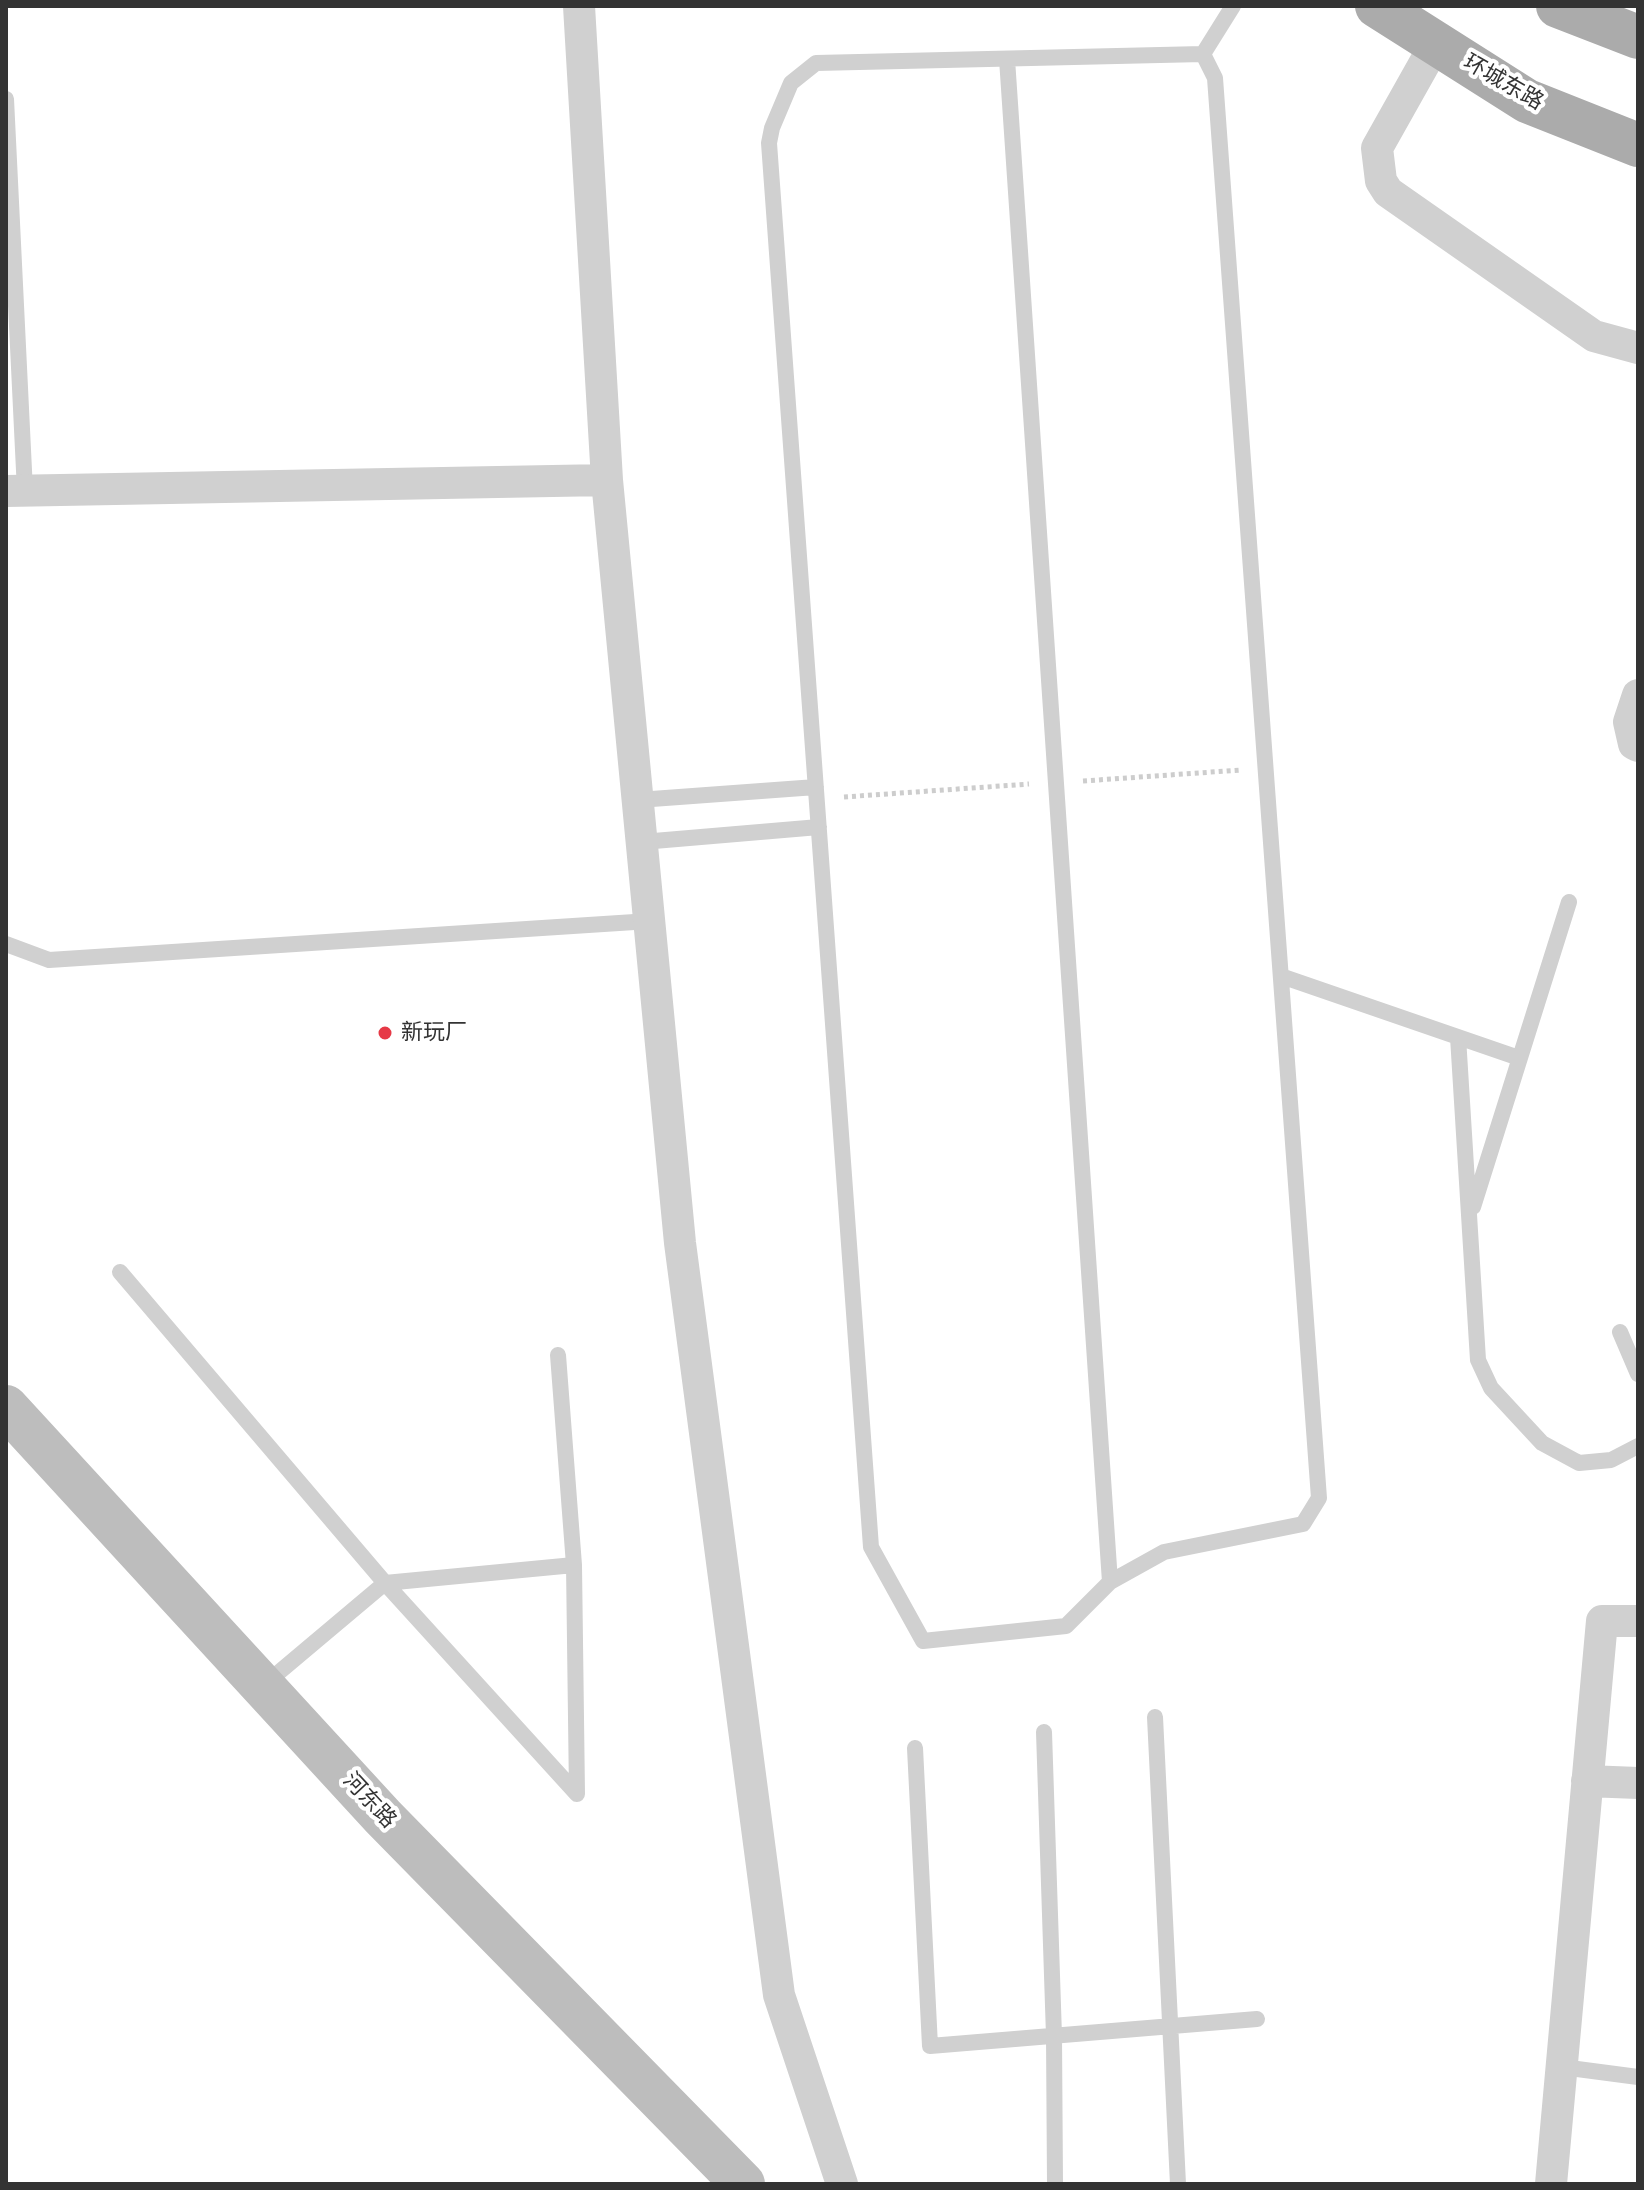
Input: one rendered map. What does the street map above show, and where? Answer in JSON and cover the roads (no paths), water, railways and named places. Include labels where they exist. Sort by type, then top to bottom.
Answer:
[{"type":"main road","name":"环城东路","points":[[1377,6],[1527,101],[1638,145]]},
{"type":"main road","points":[[1558,6],[1638,37]]},
{"type":"main road","name":"河东路","points":[[6,1407],[383,1817],[743,2184]]},
{"type":"street","points":[[579,6],[607,480],[680,1243],[779,1995],[842,2184]]},
{"type":"street","points":[[1436,43],[1377,148],[1381,181],[1388,192],[1594,336],[1638,348]]},
{"type":"street","points":[[16,491],[607,480]]},
{"type":"street","points":[[1638,695],[1629,722],[1634,744],[1638,746]]},
{"type":"street","points":[[1551,2184],[1602,1621],[1638,1621]]},
{"type":"street","points":[[1587,1781],[1638,1783]]},
{"type":"lane","points":[[1203,54],[1233,6]]},
{"type":"lane","points":[[1203,54],[1215,78],[1319,1498],[1303,1524],[1164,1552],[1110,1582],[1066,1626],[923,1641],[871,1547],[769,143],[791,83],[816,63],[1203,54]]},
{"type":"lane","points":[[1007,59],[1110,1582]]},
{"type":"lane","points":[[6,99],[16,491]]},
{"type":"lane","points":[[638,800],[816,787]]},
{"type":"lane","points":[[642,842],[819,827]]},
{"type":"lane","points":[[1469,1220],[1569,902]]},
{"type":"lane","points":[[6,944],[49,960],[650,921]]},
{"type":"lane","points":[[1281,976],[1519,1058]]},
{"type":"lane","points":[[1458,1037],[1478,1360],[1491,1388],[1542,1443],[1579,1463],[1611,1460],[1638,1446]]},
{"type":"lane","points":[[120,1272],[385,1583],[577,1794],[574,1565],[558,1355]]},
{"type":"lane","points":[[1620,1332],[1638,1374]]},
{"type":"lane","points":[[263,1686],[385,1583],[574,1565]]},
{"type":"lane","points":[[1155,1717],[1178,2184]]},
{"type":"lane","points":[[1044,1732],[1054,2036],[1055,2184]]},
{"type":"lane","points":[[915,1748],[930,2046],[1257,2019]]},
{"type":"lane","points":[[1562,2067],[1638,2077]]},
{"type":"place","name":"新玩厂","points":[[385,1033]]}]
